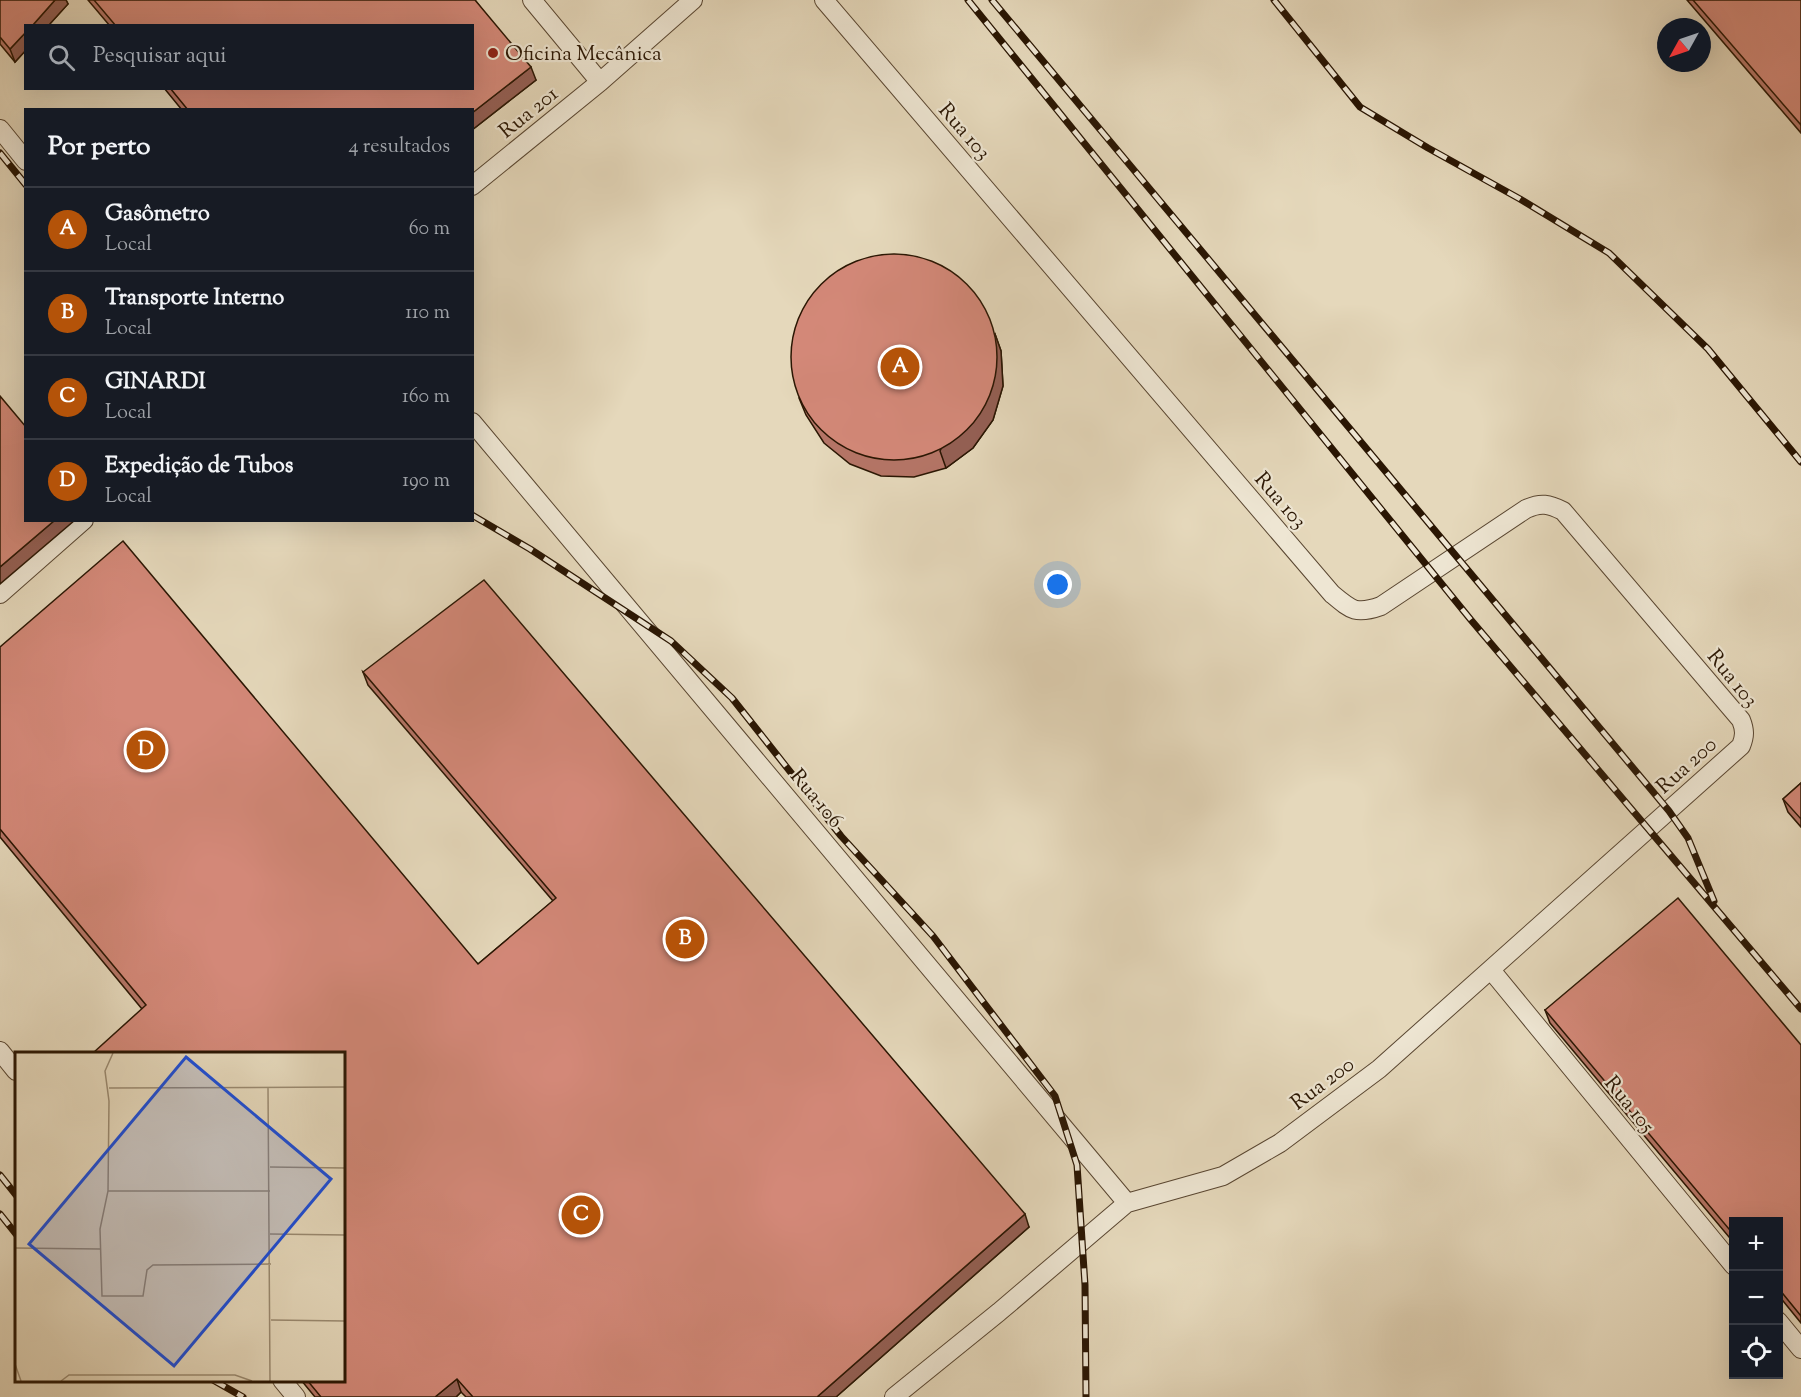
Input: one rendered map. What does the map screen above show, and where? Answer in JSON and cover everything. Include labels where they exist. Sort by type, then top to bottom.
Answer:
[{"type":"lane","points":[[532,0],[600,82]]},
{"type":"lane","name":"Rua 201","points":[[474,184],[600,82],[693,0]]},
{"type":"lane","name":"Rua 103","points":[[824,0],[1332,594],[1350,609],[1364,612],[1382,606],[1526,509],[1538,504],[1550,504],[1563,511],[1741,720],[1745,730],[1741,746]]},
{"type":"lane","points":[[0,129],[24,158]]},
{"type":"lane","name":"Rua 106","points":[[474,424],[1127,1203]]},
{"type":"lane","points":[[0,594],[82,522]]},
{"type":"lane","name":"Rua 200","points":[[894,1397],[999,1312],[1127,1203],[1222,1176],[1280,1143],[1379,1069],[1741,746]]},
{"type":"lane","name":"Rua 105","points":[[1491,970],[1729,1260]]},
{"type":"lane","points":[[0,1051],[15,1070]]},
{"type":"lane","points":[[1782,1325],[1801,1349]]},
{"type":"lane","points":[[284,1382],[296,1397]]},
{"type":"building","points":[[0,0],[55,0],[34,24],[24,24],[24,34],[10,49],[0,37]]},
{"type":"building","name":"Oficina Mecânica","points":[[94,0],[475,0],[531,67],[474,111],[474,108],[186,108],[172,90],[474,90],[474,24],[114,24]]},
{"type":"building","points":[[1693,0],[1801,0],[1801,125],[1711,21],[1711,18]]},
{"type":"building","points":[[894,254],[914,256],[933,262],[967,284],[989,318],[995,337],[997,357],[995,377],[989,396],[967,430],[933,452],[914,458],[894,460],[874,458],[855,452],[821,430],[799,396],[793,377],[791,357],[793,337],[799,318],[821,284],[855,262],[874,256]]},
{"type":"building","points":[[0,396],[24,425],[24,522],[53,522],[0,567]]},
{"type":"building","points":[[123,541],[478,964],[556,898],[363,672],[484,580],[1025,1214],[817,1397],[473,1397],[457,1379],[435,1397],[321,1397],[309,1382],[345,1382],[345,1052],[94,1052],[146,1005],[0,829],[0,647]]},
{"type":"building","points":[[1801,783],[1801,819],[1783,799]]},
{"type":"building","points":[[1678,898],[1801,1045],[1801,1316],[1783,1294],[1783,1217],[1729,1217],[1729,1229],[1545,1010]]},
{"type":"railway","points":[[968,0],[1471,620],[1801,1009]]},
{"type":"railway","points":[[992,0],[1669,811],[1688,838],[1714,901]]},
{"type":"railway","points":[[1274,0],[1360,107],[1609,253],[1708,349],[1801,462]]},
{"type":"railway","points":[[0,153],[24,183]]},
{"type":"railway","points":[[474,516],[530,549],[671,641],[732,698],[841,836],[933,936],[1055,1096],[1077,1165],[1085,1285],[1086,1397]]},
{"type":"railway","points":[[0,1175],[15,1194]]},
{"type":"railway","points":[[0,1214],[15,1233]]},
{"type":"railway","points":[[217,1382],[243,1397]]},
{"type":"place","name":"Oficina Mecânica","points":[[493,53]]},
{"type":"place","name":"Gasômetro","points":[[900,367]]},
{"type":"place","name":"Expedição de Tubos","points":[[146,750]]},
{"type":"place","name":"Transporte Interno","points":[[685,939]]},
{"type":"place","name":"GINARDI","points":[[581,1215]]}]
